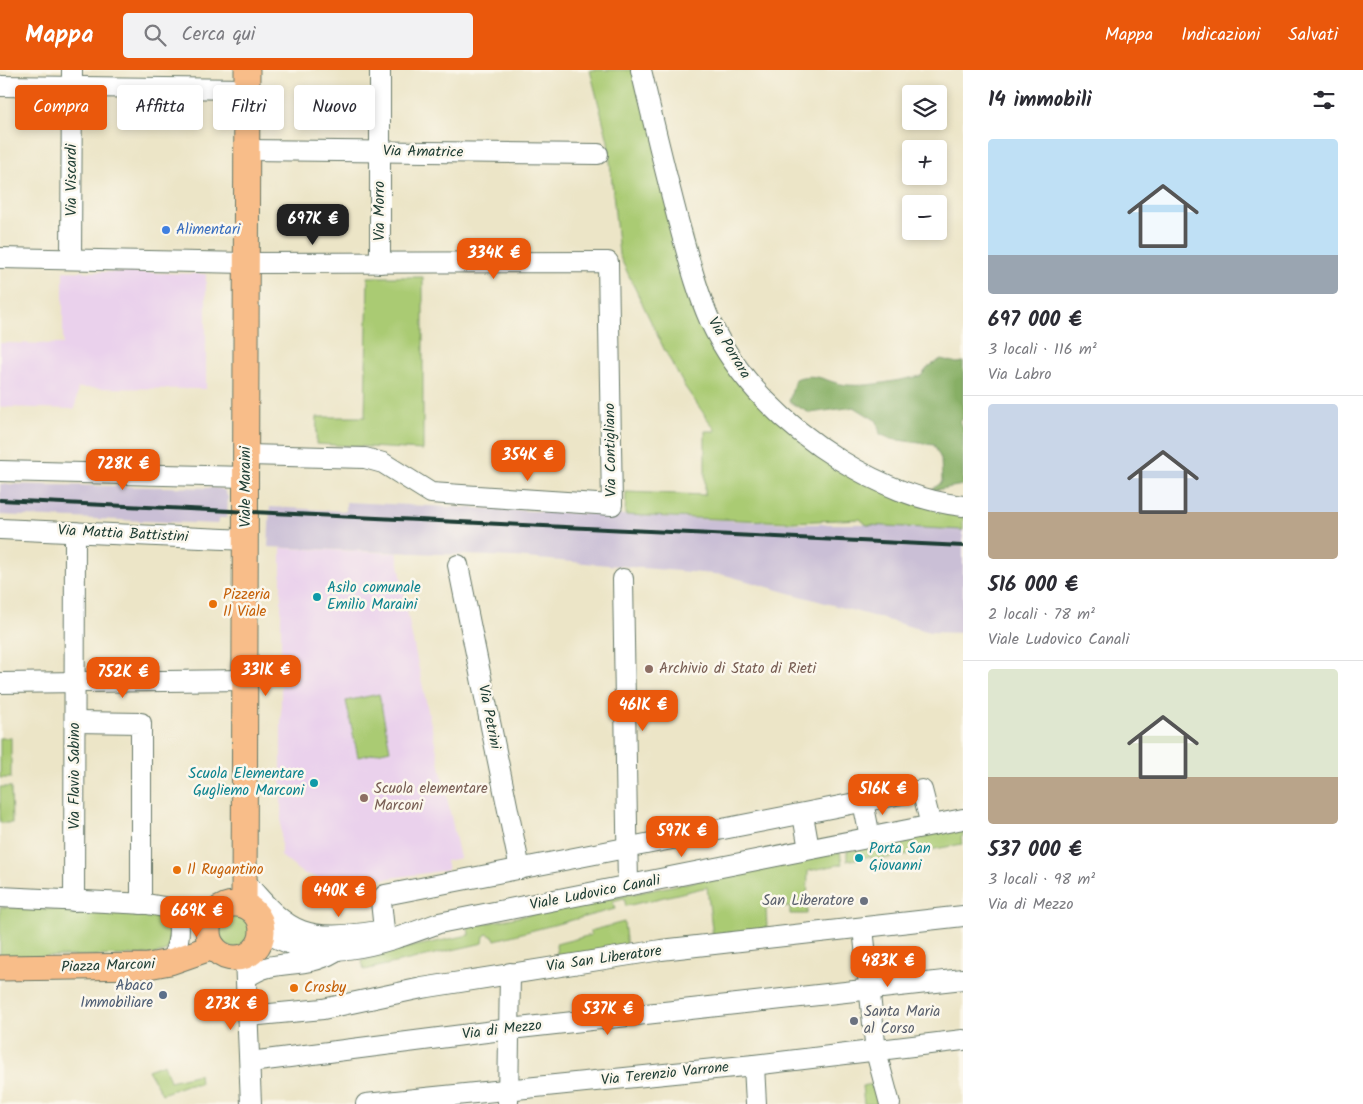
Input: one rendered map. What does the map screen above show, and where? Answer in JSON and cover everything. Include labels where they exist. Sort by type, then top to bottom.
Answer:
[{"type":"main road","name":"Viale Maraini","points":[[245,893],[247,80]]},
{"type":"main road","points":[[245,893],[258,914],[263,930],[258,946],[246,967],[213,947],[208,933],[208,926],[215,912],[245,893]]},
{"type":"main road","name":"Piazza Marconi","points":[[0,968],[126,967],[170,962],[213,947]]},
{"type":"street","name":"Via Morro","points":[[380,70],[380,263]]},
{"type":"street","name":"Via Porrara","points":[[641,70],[694,276],[710,322],[744,376],[761,396],[801,433],[861,473],[918,498],[963,506]]},
{"type":"street","points":[[0,86],[72,78],[247,80]]},
{"type":"street","name":"Via Viscardi","points":[[72,78],[72,259]]},
{"type":"street","name":"Via Amatrice","points":[[247,150],[598,154]]},
{"type":"street","points":[[0,258],[246,263],[380,263]]},
{"type":"street","name":"Via Contigliano","points":[[246,466],[365,458],[383,463],[431,492],[612,505],[608,262],[380,263]]},
{"type":"street","points":[[0,471],[246,466]]},
{"type":"street","name":"Via Mattia Battistini","points":[[0,529],[246,540]]},
{"type":"street","name":"Via Flavio Sabino","points":[[74,900],[75,532]]},
{"type":"street","name":"Via Petrini","points":[[458,565],[520,870]]},
{"type":"street","points":[[623,579],[628,886]]},
{"type":"street","points":[[0,683],[246,680]]},
{"type":"street","points":[[75,722],[141,723],[142,904]]},
{"type":"street","points":[[384,930],[381,901],[385,895],[802,815],[922,790],[931,825]]},
{"type":"street","points":[[863,802],[870,837]]},
{"type":"street","points":[[802,815],[809,849]]},
{"type":"street","name":"Viale Ludovico Canali","points":[[263,930],[272,936],[298,946],[336,951],[389,941],[439,924],[963,819]]},
{"type":"street","points":[[245,893],[268,908],[293,929],[331,936],[439,924]]},
{"type":"street","points":[[0,897],[142,904],[215,912]]},
{"type":"street","points":[[170,962],[177,949],[179,937],[176,909]]},
{"type":"street","name":"Via San Liberatore","points":[[248,1016],[323,1009],[510,972],[661,950],[963,916]]},
{"type":"street","points":[[863,928],[876,1052],[890,1104]]},
{"type":"street","points":[[251,1104],[246,967],[307,963],[324,958],[336,951]]},
{"type":"street","points":[[508,1097],[510,972]]},
{"type":"street","name":"Via di Mezzo","points":[[250,1062],[510,1029],[963,979]]},
{"type":"street","name":"Via Terenzio Varrone","points":[[366,1104],[508,1097],[963,1040]]},
{"type":"street","points":[[754,1065],[756,1104]]},
{"type":"shaded area","points":[[63,271],[206,274],[206,389],[78,388],[75,409],[0,407],[0,343],[63,344]]},
{"type":"shaded area","points":[[0,484],[218,488],[224,490],[228,497],[227,518],[220,518],[217,524],[0,515]]},
{"type":"shaded area","points":[[346,502],[806,524],[915,524],[963,515],[963,633],[930,632],[725,575],[515,557],[268,547],[270,507],[346,511]]},
{"type":"shaded area","name":"Scuola elementare Marconi","points":[[281,548],[397,553],[411,632],[460,858],[446,861],[448,870],[340,885],[302,873],[281,856]]},
{"type":"green space","points":[[590,70],[640,70],[726,349],[820,448],[963,506],[963,530],[867,525],[860,519],[791,522],[625,515],[626,492],[705,495],[705,431],[716,431],[685,387],[664,349],[619,255],[608,141]]},
{"type":"green space","points":[[368,277],[423,277],[423,450],[316,444],[317,417],[365,417]]},
{"type":"green space","points":[[941,359],[957,363],[963,362],[963,419],[959,421],[963,427],[963,485],[930,491],[942,482],[941,459],[934,445],[891,439],[880,434],[877,421],[854,407],[810,413],[789,402],[795,379],[810,376],[848,385],[875,384],[921,376],[928,367]]},
{"type":"green space","points":[[379,694],[390,750],[358,757],[346,701]]},
{"type":"green space","points":[[0,738],[11,738],[11,778],[0,778]]},
{"type":"green space","points":[[0,787],[11,787],[12,823],[0,823]]},
{"type":"green space","points":[[963,828],[962,844],[872,861],[871,856],[847,861],[847,851]]},
{"type":"green space","points":[[840,852],[842,864],[808,871],[807,914],[790,914],[790,907],[766,908],[767,928],[713,937],[707,887],[626,906],[624,898],[613,901],[615,909],[495,940],[494,937],[487,934],[484,936],[483,943],[364,970],[362,961],[406,948],[469,935],[468,927]]},
{"type":"green space","points":[[0,907],[158,913],[171,924],[170,945],[165,952],[151,955],[0,957]]},
{"type":"green space","points":[[235,914],[242,915],[247,919],[251,924],[251,938],[247,943],[242,947],[235,948],[228,947],[223,943],[219,938],[218,931],[219,924],[223,919],[228,915]]},
{"type":"green space","points":[[624,922],[627,948],[557,956],[556,944],[591,935],[590,931]]},
{"type":"green space","points":[[164,1064],[170,1081],[199,1074],[200,1084],[189,1084],[162,1094],[148,1070]]},
{"type":"green space","points":[[878,1083],[885,1104],[864,1104],[862,1086]]},
{"type":"railway","points":[[0,500],[963,546]]},
{"type":"place","name":"Alimentari","points":[[166,230]]},
{"type":"place","name":"Asilo comunale Emilio Maraini","points":[[317,597]]},
{"type":"place","name":"Pizzeria Il Viale","points":[[213,604]]},
{"type":"place","name":"Archivio di Stato di Rieti","points":[[649,669]]},
{"type":"place","name":"Scuola Elementare Gugliemo Marconi","points":[[314,783]]},
{"type":"place","name":"Scuola elementare Marconi","points":[[364,798]]},
{"type":"place","name":"Porta San Giovanni","points":[[859,858]]},
{"type":"place","name":"Il Rugantino","points":[[177,870]]},
{"type":"place","name":"San Liberatore","points":[[864,901]]},
{"type":"place","name":"Crosby","points":[[294,988]]},
{"type":"place","name":"Abaco Immobiliare","points":[[163,995]]},
{"type":"place","name":"Santa Maria al Corso","points":[[854,1021]]}]
